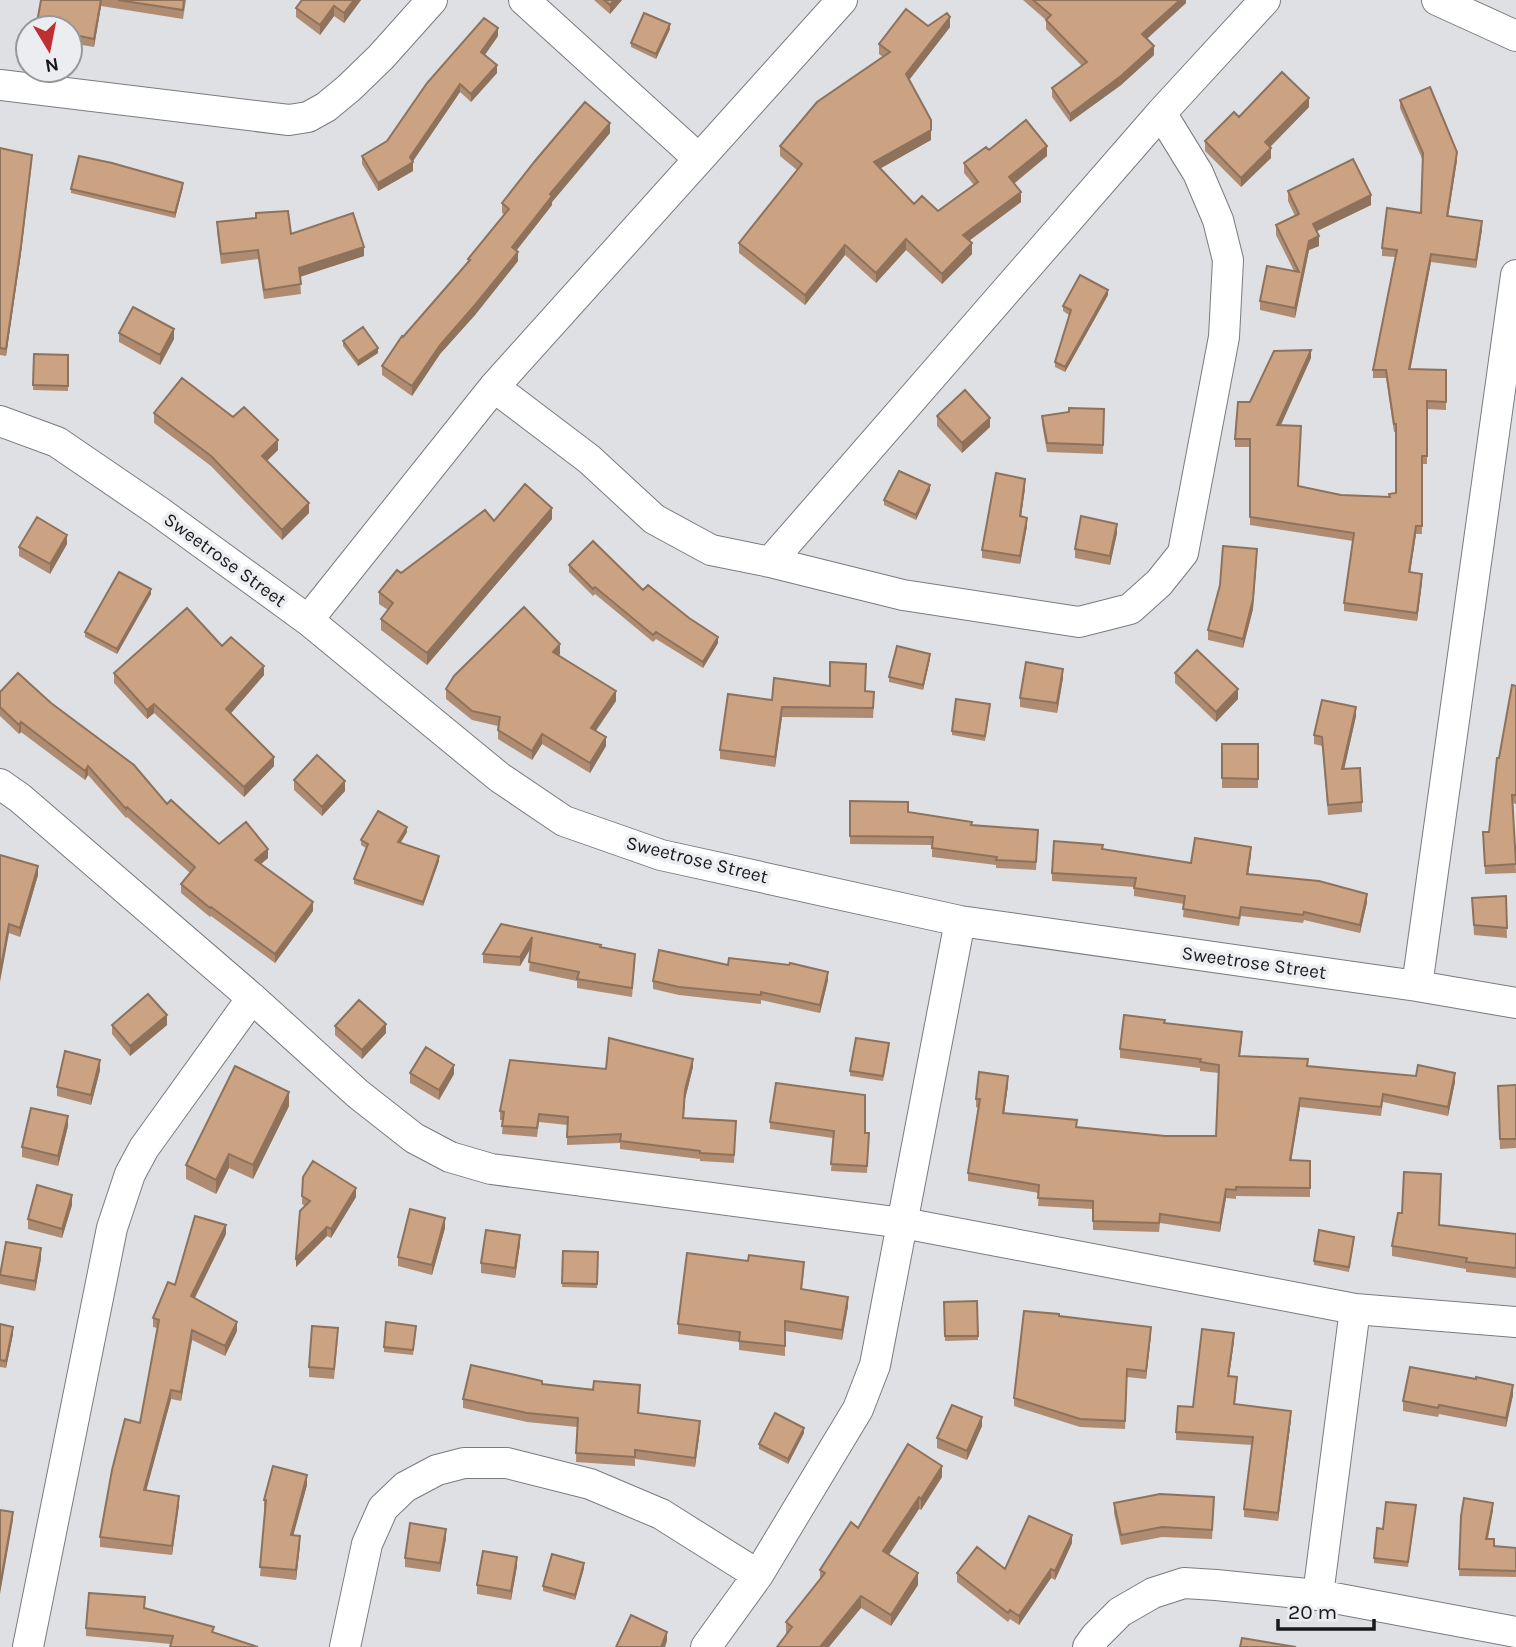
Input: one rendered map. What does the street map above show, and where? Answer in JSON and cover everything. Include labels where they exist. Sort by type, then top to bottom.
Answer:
[{"type":"street","points":[[0,85],[289,120],[308,117],[326,107],[349,88],[432,0]]},
{"type":"street","points":[[524,0],[699,159]]},
{"type":"street","points":[[308,620],[494,387],[842,0]]},
{"type":"street","points":[[771,562],[1161,113],[1265,0]]},
{"type":"street","points":[[1437,0],[1516,36]]},
{"type":"street","points":[[494,387],[589,459],[654,519],[711,550],[903,595],[1079,622],[1130,609],[1159,583],[1183,553],[1224,337],[1228,260],[1218,220],[1198,173],[1161,113]]},
{"type":"street","points":[[1417,986],[1516,275]]},
{"type":"street","name":"Sweetrose Street","points":[[0,421],[57,442],[158,511],[308,620],[499,777],[564,821],[661,855],[960,921],[1417,986],[1516,1003]]},
{"type":"street","points":[[0,783],[252,998],[358,1094],[414,1138],[450,1157],[491,1169],[903,1223],[1355,1309],[1516,1322]]},
{"type":"street","points":[[706,1647],[758,1575],[858,1409],[875,1364],[960,921]]},
{"type":"street","points":[[28,1647],[113,1228],[130,1174],[144,1148],[252,998]]},
{"type":"street","points":[[1318,1594],[1355,1309]]},
{"type":"street","points":[[345,1647],[368,1544],[383,1508],[405,1487],[438,1470],[464,1463],[508,1463],[590,1484],[661,1514],[758,1575]]},
{"type":"street","points":[[1088,1647],[1120,1612],[1153,1593],[1184,1583],[1318,1594],[1516,1632]]},
{"type":"building","points":[[41,0],[101,0],[94,39],[84,37],[84,14],[38,14]]},
{"type":"building","points":[[118,0],[184,0],[183,10]]},
{"type":"building","points":[[302,0],[354,0],[344,13],[334,6],[320,25],[296,8]]},
{"type":"building","points":[[1033,0],[1180,0],[1142,34],[1154,46],[1121,76],[1070,114],[1052,88],[1087,62],[1046,20],[1051,15]]},
{"type":"building","points":[[906,9],[928,26],[947,13],[950,17],[906,74],[931,120],[931,130],[874,162],[914,204],[922,196],[938,211],[978,182],[964,163],[986,147],[989,150],[1026,120],[1047,146],[1009,177],[1021,192],[963,235],[972,243],[942,274],[906,239],[876,273],[845,245],[805,295],[739,243],[802,164],[780,146],[817,102],[890,52],[879,44]]},
{"type":"building","points":[[644,13],[670,24],[656,54],[631,43]]},
{"type":"building","points":[[484,18],[498,28],[481,52],[497,65],[471,94],[460,84],[410,157],[413,162],[378,183],[362,156],[387,141],[427,83]]},
{"type":"building","points":[[1282,72],[1309,98],[1265,142],[1271,148],[1241,178],[1205,141],[1234,112],[1239,117]]},
{"type":"building","points":[[1430,87],[1457,152],[1447,216],[1482,221],[1476,260],[1431,254],[1409,369],[1446,370],[1446,402],[1427,401],[1427,456],[1422,456],[1422,526],[1416,526],[1409,572],[1422,574],[1417,613],[1344,603],[1354,533],[1250,517],[1250,439],[1235,439],[1238,402],[1250,402],[1274,351],[1311,350],[1277,425],[1301,426],[1298,486],[1341,495],[1390,497],[1389,494],[1396,493],[1396,424],[1386,370],[1373,370],[1397,250],[1382,248],[1387,208],[1421,213],[1423,153],[1400,100]]},
{"type":"building","points":[[585,102],[610,123],[550,194],[552,196],[512,247],[518,252],[440,345],[412,386],[382,366],[402,336],[470,260],[468,259],[509,209],[502,203]]},
{"type":"building","points":[[0,148],[32,155],[6,349],[0,348]]},
{"type":"building","points":[[79,156],[183,183],[175,213],[71,189]]},
{"type":"building","points":[[1353,159],[1371,195],[1313,224],[1319,236],[1309,241],[1295,308],[1260,301],[1267,266],[1299,272],[1276,225],[1299,214],[1288,191]]},
{"type":"building","points":[[288,211],[291,234],[353,213],[364,247],[299,268],[301,284],[264,290],[258,250],[221,254],[217,222],[256,218],[256,213]]},
{"type":"building","points":[[1080,275],[1108,290],[1065,367],[1055,362],[1071,310],[1063,306]]},
{"type":"building","points":[[133,307],[174,329],[160,355],[119,333]]},
{"type":"building","points":[[363,327],[378,348],[358,361],[343,341]]},
{"type":"building","points":[[34,354],[68,355],[68,386],[33,385]]},
{"type":"building","points":[[182,378],[233,417],[244,407],[278,440],[262,456],[309,503],[282,530],[211,456],[154,413]]},
{"type":"building","points":[[965,390],[990,418],[962,443],[937,416]]},
{"type":"building","points":[[1069,408],[1104,409],[1103,445],[1047,443],[1042,416],[1069,412]]},
{"type":"building","points":[[899,471],[930,485],[916,515],[884,500]]},
{"type":"building","points":[[996,473],[1025,479],[1020,516],[1027,518],[1020,556],[982,550]]},
{"type":"building","points":[[525,484],[552,508],[427,653],[381,619],[393,603],[379,592],[397,570],[401,573],[485,510],[494,521]]},
{"type":"building","points":[[1081,516],[1117,524],[1110,556],[1075,549]]},
{"type":"building","points":[[37,517],[67,535],[50,564],[19,547]]},
{"type":"building","points":[[593,541],[643,590],[648,585],[718,637],[703,662],[656,632],[653,635],[595,587],[593,589],[569,565]]},
{"type":"building","points":[[1223,546],[1257,549],[1253,599],[1243,639],[1208,630],[1220,585]]},
{"type":"building","points":[[119,572],[151,589],[117,649],[85,632]]},
{"type":"building","points":[[524,607],[560,644],[553,652],[616,691],[591,728],[606,737],[590,763],[542,734],[532,751],[498,730],[500,717],[472,711],[446,689],[454,676]]},
{"type":"building","points":[[187,608],[222,646],[231,637],[264,666],[226,709],[274,757],[244,787],[154,704],[147,710],[114,673]]},
{"type":"building","points":[[897,646],[930,654],[923,685],[889,677]]},
{"type":"building","points":[[1197,650],[1238,689],[1216,712],[1175,673]]},
{"type":"building","points":[[830,662],[866,664],[865,691],[874,692],[873,708],[782,707],[775,757],[720,750],[728,694],[772,700],[774,678],[830,686]]},
{"type":"building","points":[[1026,662],[1063,669],[1057,703],[1020,698]]},
{"type":"building","points":[[18,673],[51,703],[134,765],[167,804],[171,800],[219,844],[246,822],[268,849],[255,860],[313,902],[275,954],[181,884],[195,867],[127,807],[126,809],[88,766],[85,771],[21,722],[19,725],[0,707],[0,692]]},
{"type":"building","points":[[1512,685],[1516,686],[1516,795],[1512,795],[1516,864],[1485,866],[1483,832],[1489,832],[1497,758]]},
{"type":"building","points":[[956,699],[990,704],[985,736],[952,731]]},
{"type":"building","points":[[1322,700],[1356,707],[1342,769],[1360,768],[1362,802],[1328,805],[1322,737],[1314,735]]},
{"type":"building","points":[[1222,744],[1258,744],[1258,779],[1222,778]]},
{"type":"building","points":[[317,755],[345,781],[322,807],[294,780]]},
{"type":"building","points":[[850,801],[908,802],[908,812],[972,822],[971,825],[1038,830],[1036,862],[996,860],[997,857],[932,848],[933,837],[850,836]]},
{"type":"building","points":[[378,811],[407,827],[398,842],[439,856],[423,902],[354,879],[368,844],[361,840]]},
{"type":"building","points":[[1195,838],[1251,847],[1247,874],[1319,881],[1367,894],[1360,925],[1304,912],[1303,915],[1241,907],[1239,918],[1183,909],[1185,896],[1134,888],[1136,878],[1052,873],[1054,841],[1103,845],[1102,849],[1191,863]]},
{"type":"building","points":[[0,855],[38,866],[20,928],[9,924],[0,973]]},
{"type":"building","points":[[1506,896],[1507,928],[1474,925],[1472,898]]},
{"type":"building","points":[[501,924],[635,954],[632,988],[577,979],[579,972],[529,962],[532,937],[520,957],[483,954]]},
{"type":"building","points":[[659,950],[728,965],[729,958],[790,963],[828,972],[820,1005],[761,992],[761,995],[679,987],[653,981]]},
{"type":"building","points":[[148,994],[167,1015],[130,1046],[112,1025]]},
{"type":"building","points":[[359,1000],[386,1024],[362,1050],[335,1026]]},
{"type":"building","points":[[1124,1015],[1165,1020],[1164,1023],[1242,1032],[1239,1056],[1308,1059],[1307,1066],[1416,1076],[1418,1065],[1455,1073],[1448,1107],[1383,1094],[1381,1107],[1300,1098],[1290,1160],[1310,1161],[1310,1188],[1226,1189],[1220,1223],[1160,1214],[1159,1223],[1093,1221],[1093,1201],[1038,1198],[1039,1185],[968,1173],[980,1099],[976,1099],[979,1072],[1008,1076],[1003,1113],[1077,1120],[1076,1127],[1165,1136],[1216,1136],[1219,1065],[1200,1062],[1201,1059],[1120,1049]]},
{"type":"building","points":[[609,1038],[693,1059],[685,1090],[683,1118],[736,1121],[734,1155],[700,1153],[620,1141],[621,1134],[567,1137],[568,1117],[539,1114],[537,1128],[502,1126],[504,1112],[500,1111],[510,1060],[606,1069]]},
{"type":"building","points":[[856,1038],[889,1043],[883,1076],[850,1071]]},
{"type":"building","points":[[426,1047],[454,1065],[439,1090],[410,1073]]},
{"type":"building","points":[[65,1051],[100,1060],[91,1095],[57,1087]]},
{"type":"building","points":[[235,1066],[289,1092],[253,1165],[229,1154],[216,1180],[186,1165]]},
{"type":"building","points":[[776,1083],[865,1095],[865,1133],[869,1133],[867,1166],[831,1164],[834,1131],[770,1122]]},
{"type":"building","points":[[1516,1085],[1516,1139],[1500,1139],[1498,1086]]},
{"type":"building","points":[[31,1108],[68,1116],[58,1156],[22,1147]]},
{"type":"building","points":[[313,1161],[356,1188],[331,1229],[327,1227],[296,1258],[300,1211],[310,1201],[302,1196],[303,1177]]},
{"type":"building","points":[[1404,1172],[1441,1174],[1439,1225],[1516,1234],[1516,1268],[1466,1262],[1467,1258],[1392,1246],[1398,1213],[1402,1213]]},
{"type":"building","points":[[37,1185],[72,1195],[62,1229],[28,1219]]},
{"type":"building","points":[[410,1209],[445,1218],[432,1265],[398,1257]]},
{"type":"building","points":[[195,1216],[226,1225],[191,1296],[237,1322],[225,1346],[192,1330],[181,1392],[171,1390],[144,1490],[179,1496],[172,1546],[100,1537],[112,1470],[125,1419],[140,1423],[159,1320],[153,1318],[168,1282],[175,1285]]},
{"type":"building","points":[[486,1230],[520,1235],[515,1268],[481,1263]]},
{"type":"building","points":[[1319,1230],[1354,1237],[1349,1267],[1314,1261]]},
{"type":"building","points":[[6,1242],[41,1248],[35,1281],[0,1275]]},
{"type":"building","points":[[563,1251],[598,1252],[597,1284],[562,1283]]},
{"type":"building","points":[[687,1253],[748,1261],[749,1255],[804,1262],[801,1289],[848,1297],[842,1330],[785,1321],[785,1346],[739,1341],[740,1332],[678,1324]]},
{"type":"building","points":[[977,1301],[978,1336],[945,1336],[944,1302]]},
{"type":"building","points":[[1024,1311],[1151,1327],[1146,1371],[1127,1369],[1125,1421],[1080,1419],[1014,1398]]},
{"type":"building","points":[[386,1322],[416,1326],[413,1350],[384,1347]]},
{"type":"building","points":[[0,1324],[13,1327],[6,1361],[0,1360]]},
{"type":"building","points":[[312,1326],[338,1328],[334,1369],[309,1367]]},
{"type":"building","points":[[1202,1329],[1234,1333],[1228,1376],[1237,1377],[1234,1404],[1291,1411],[1278,1513],[1244,1509],[1253,1437],[1176,1432],[1178,1406],[1193,1407]]},
{"type":"building","points":[[471,1365],[542,1381],[542,1384],[593,1390],[594,1381],[640,1385],[638,1413],[700,1421],[695,1458],[635,1450],[635,1457],[576,1453],[578,1418],[527,1413],[463,1399]]},
{"type":"building","points":[[1410,1367],[1513,1385],[1506,1418],[1403,1401]]},
{"type":"building","points":[[952,1405],[982,1417],[967,1451],[937,1438]]},
{"type":"building","points":[[775,1413],[804,1428],[788,1459],[759,1444]]},
{"type":"building","points":[[908,1444],[942,1466],[883,1551],[918,1573],[891,1615],[861,1596],[820,1647],[777,1647],[792,1627],[786,1622],[825,1573],[820,1570],[851,1522],[858,1528]]},
{"type":"building","points":[[273,1466],[307,1475],[291,1535],[300,1536],[296,1570],[260,1567],[264,1500]]},
{"type":"building","points":[[1160,1494],[1214,1497],[1212,1530],[1162,1527],[1121,1535],[1114,1503]]},
{"type":"building","points":[[1464,1498],[1493,1503],[1486,1539],[1494,1539],[1494,1546],[1516,1548],[1516,1571],[1459,1569]]},
{"type":"building","points":[[1386,1502],[1416,1505],[1408,1562],[1374,1558],[1377,1528],[1383,1529]]},
{"type":"building","points":[[0,1510],[13,1512],[0,1586]]},
{"type":"building","points":[[1029,1516],[1072,1535],[1055,1571],[1051,1569],[1019,1616],[1010,1610],[1008,1613],[957,1573],[977,1547],[1005,1569]]},
{"type":"building","points":[[410,1523],[446,1529],[440,1563],[405,1558]]},
{"type":"building","points":[[483,1551],[517,1557],[511,1591],[477,1585]]},
{"type":"building","points":[[552,1554],[584,1563],[575,1595],[543,1586]]},
{"type":"building","points":[[89,1593],[145,1597],[144,1608],[214,1627],[212,1632],[258,1647],[170,1647],[173,1636],[86,1628]]},
{"type":"building","points":[[631,1615],[667,1632],[661,1647],[616,1647]]},
{"type":"building","points":[[1242,1638],[1296,1647],[1240,1647]]}]
